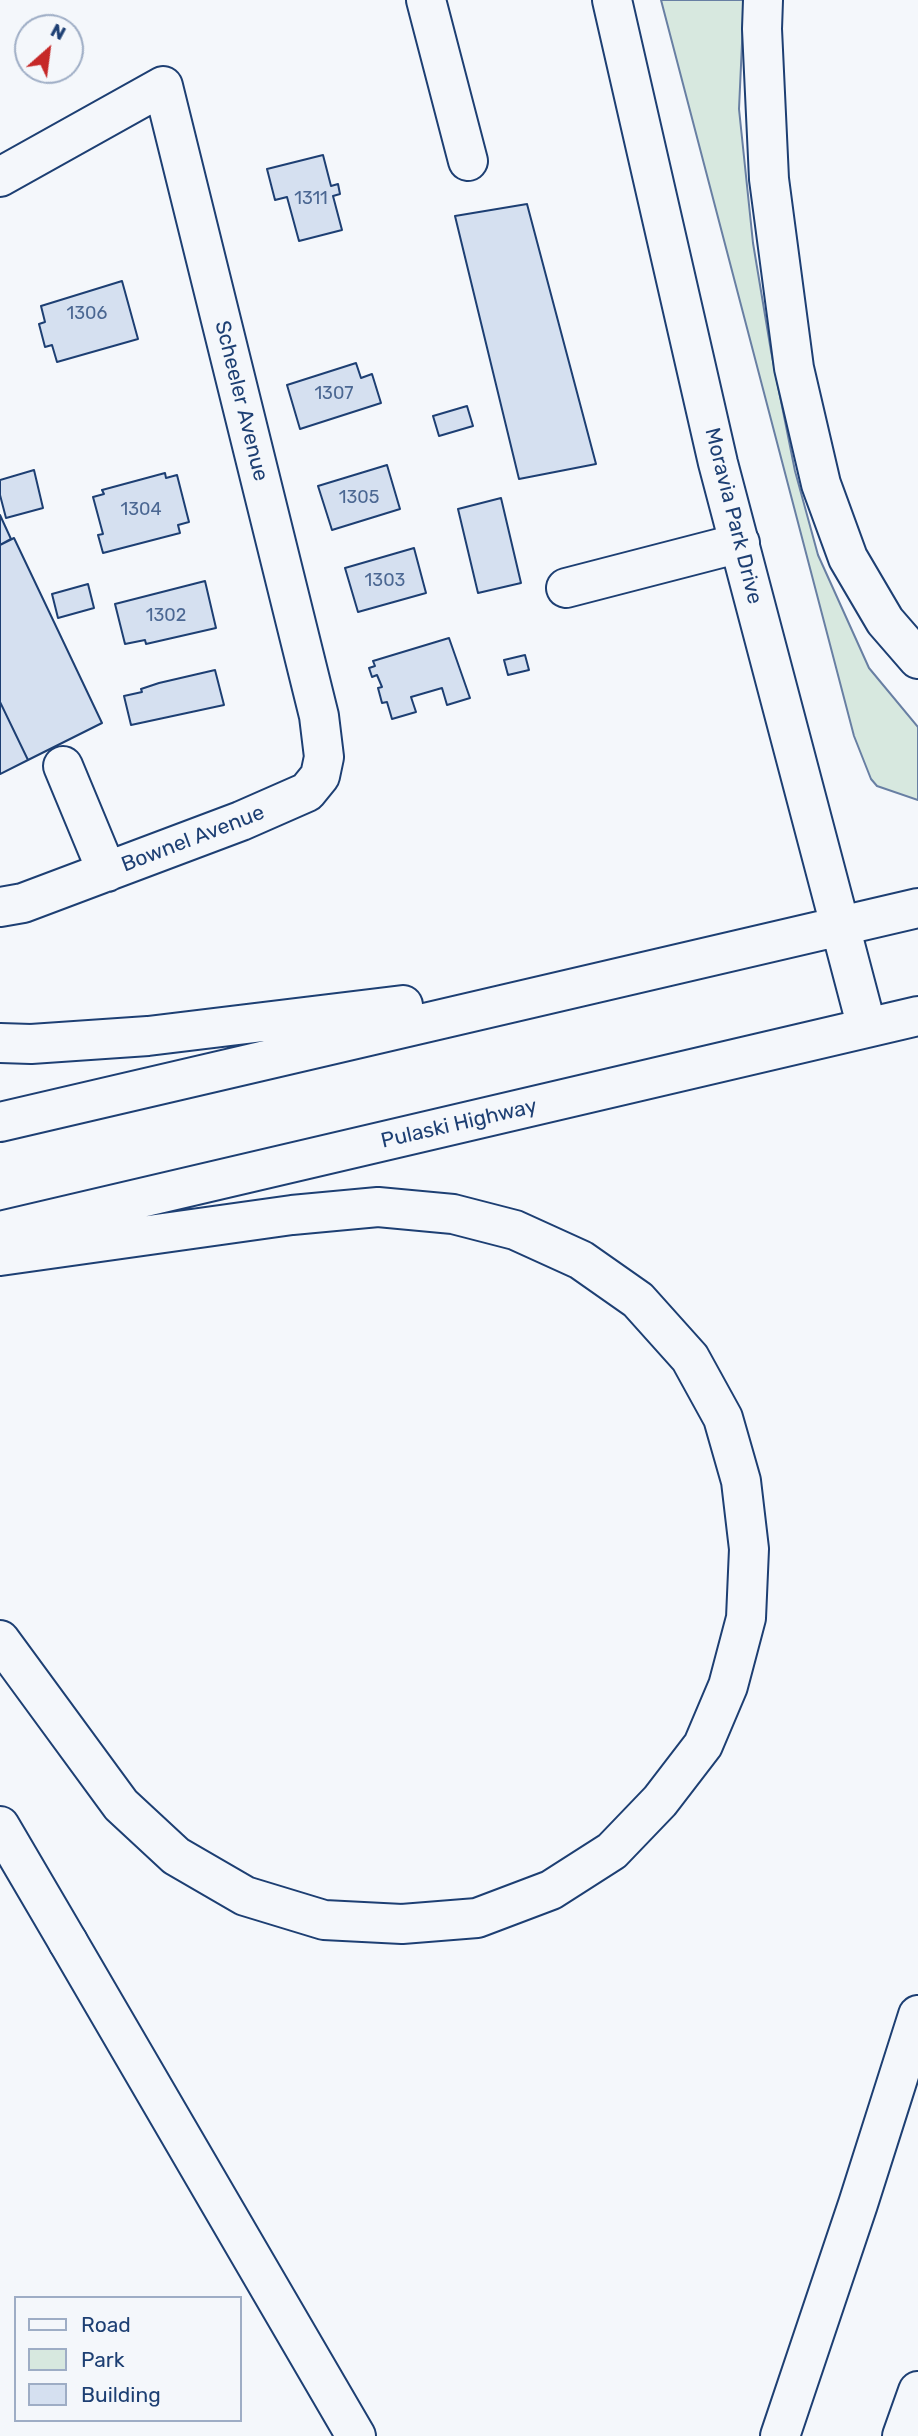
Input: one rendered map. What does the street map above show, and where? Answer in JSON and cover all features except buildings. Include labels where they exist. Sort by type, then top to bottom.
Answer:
[{"type":"main road","points":[[426,0],[468,160]]},
{"type":"main road","name":"Moravia Park Drive","points":[[612,0],[718,463],[867,1028]]},
{"type":"main road","points":[[762,0],[769,179],[794,368],[821,484],[848,558],[885,621],[918,659]]},
{"type":"main road","name":"Scheeler Avenue","points":[[0,177],[163,86],[319,716]]},
{"type":"main road","points":[[566,588],[740,543]]},
{"type":"main road","name":"Bownel Avenue","points":[[0,907],[23,903],[107,872],[241,821],[307,792],[324,765],[319,716]]},
{"type":"main road","points":[[64,766],[107,872]]},
{"type":"main road","points":[[0,1122],[918,908]]},
{"type":"main road","points":[[0,1043],[31,1044],[148,1036],[593,983]]},
{"type":"main road","name":"Pulaski Highway","points":[[0,1231],[918,1016]]},
{"type":"main road","points":[[0,1256],[292,1215],[378,1207],[453,1214],[515,1230],[581,1260],[638,1300],[690,1358],[723,1418],[741,1481],[748,1549],[746,1618],[728,1686],[703,1745],[660,1801],[612,1851],[551,1890],[477,1917],[402,1924],[324,1920],[234,1890],[177,1856],[121,1805],[0,1640]]},
{"type":"main road","points":[[0,1826],[356,2436]]},
{"type":"main road","points":[[780,2436],[918,2015]]},
{"type":"main road","points":[[902,2436],[918,2391]]},
{"type":"green space","points":[[661,0],[744,0],[739,109],[753,243],[795,471],[818,555],[869,668],[918,727],[918,800],[877,786],[871,779],[854,736]]}]
